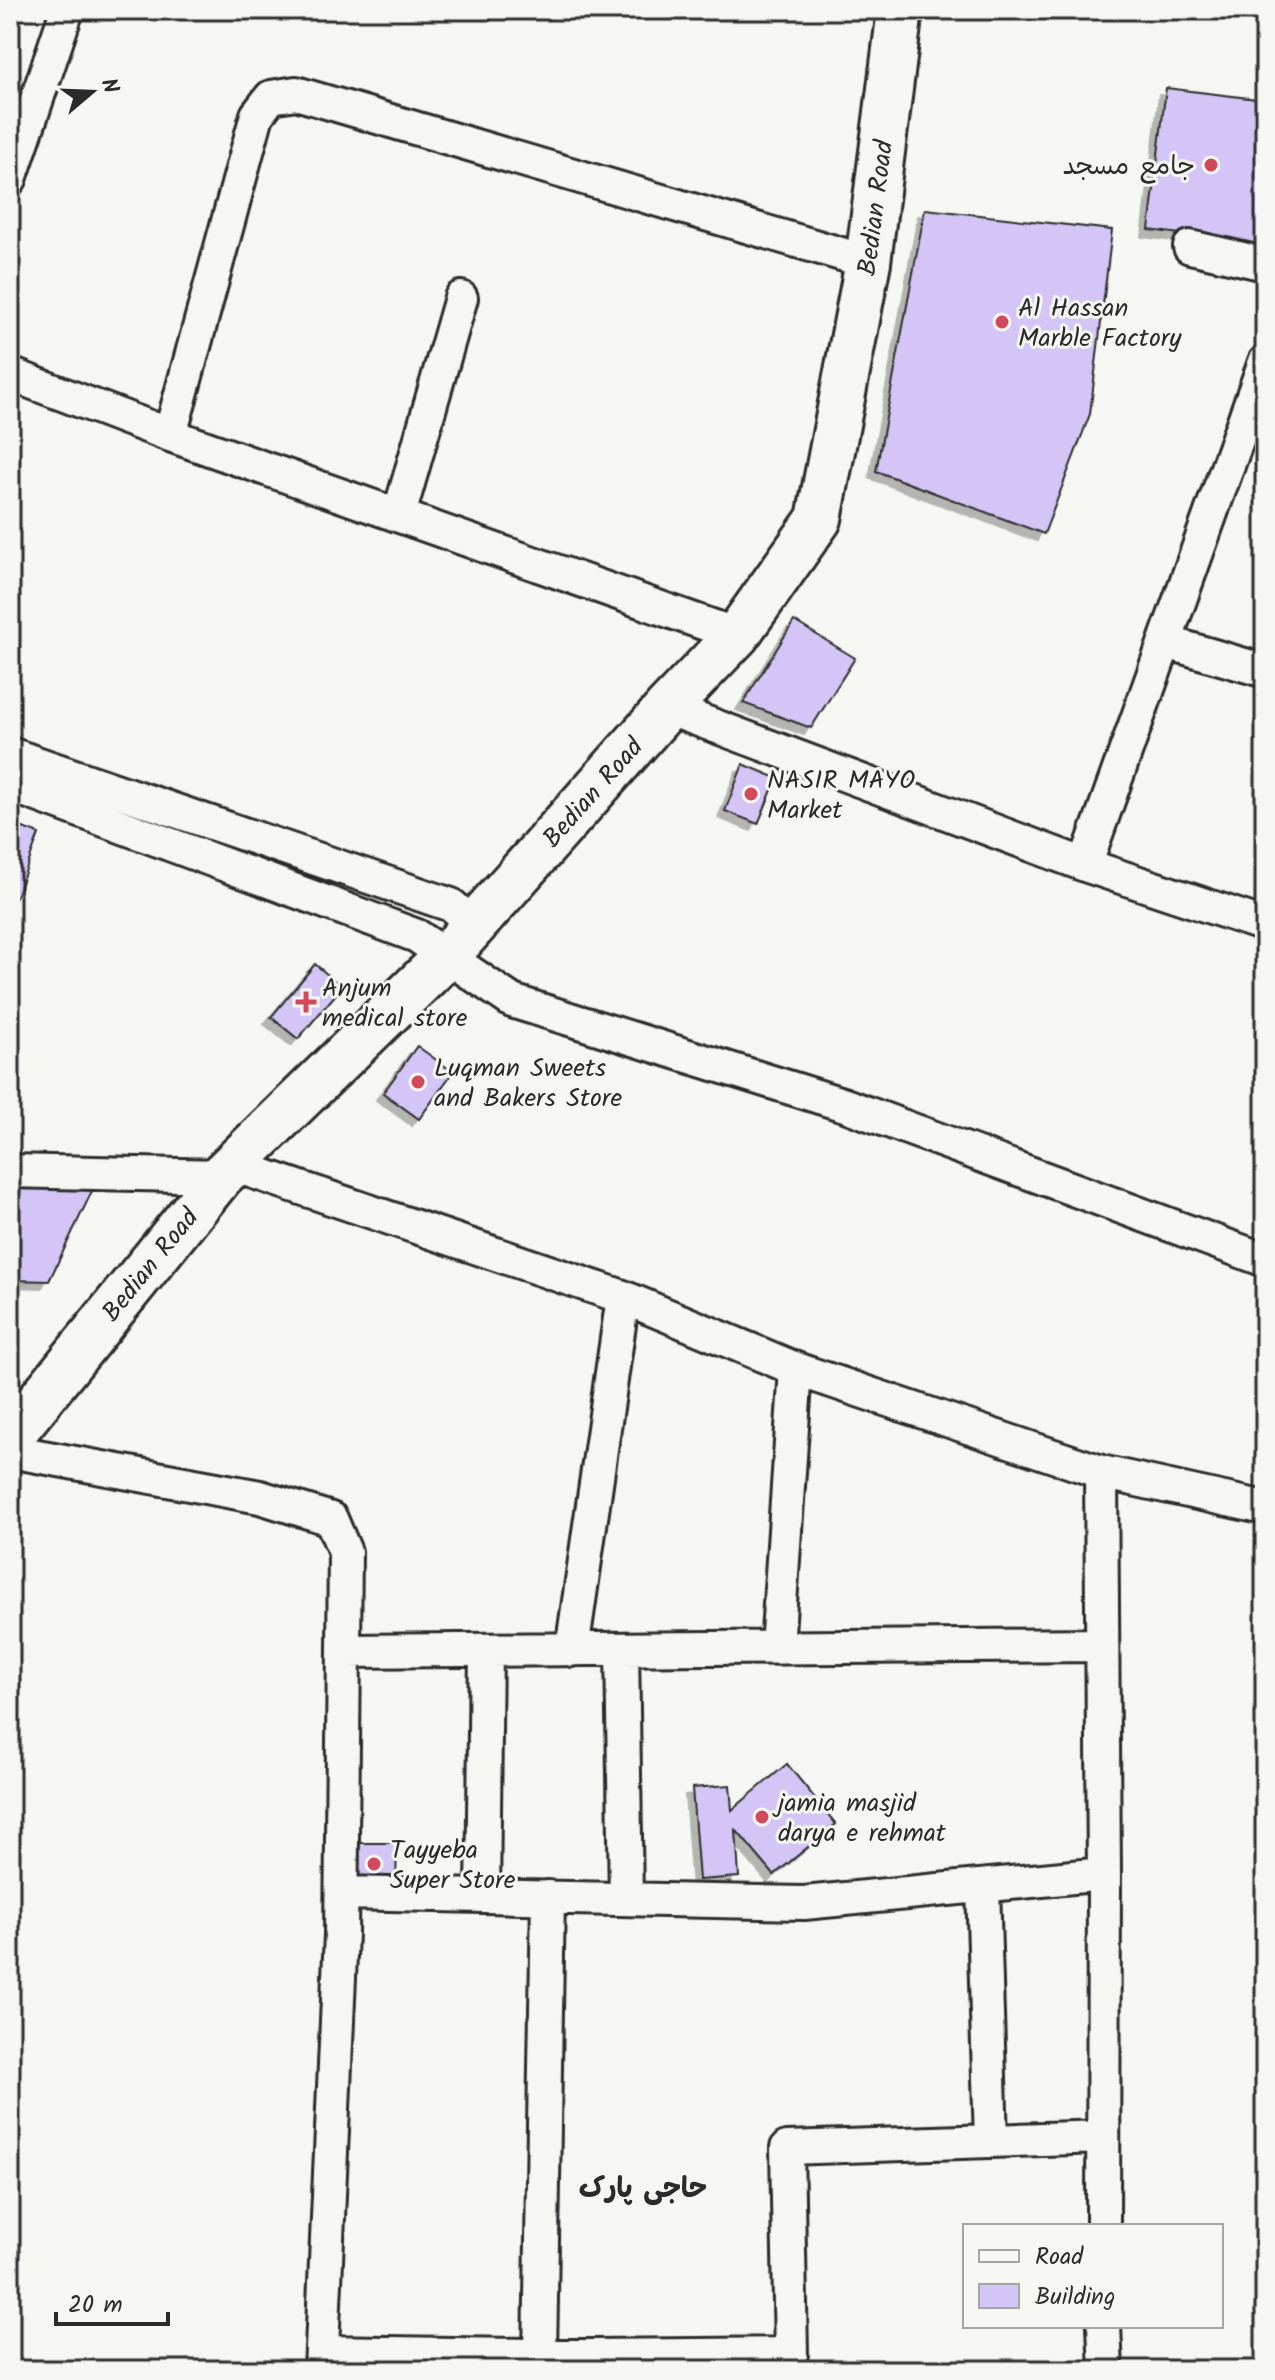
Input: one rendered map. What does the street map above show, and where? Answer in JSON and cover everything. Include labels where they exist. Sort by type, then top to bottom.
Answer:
[{"type":"main road","name":"Bedian Road","points":[[10,1437],[227,1170],[460,942],[667,708],[737,635],[819,519],[868,262],[900,10]]},
{"type":"street","points":[[10,179],[67,10]]},
{"type":"street","points":[[170,435],[257,115],[271,97],[296,93],[868,262]]},
{"type":"street","points":[[1190,247],[1265,264]]},
{"type":"street","points":[[399,515],[461,298]]},
{"type":"street","points":[[1085,865],[1265,362]]},
{"type":"street","points":[[10,374],[170,435],[737,635]]},
{"type":"street","points":[[1166,642],[1265,671]]},
{"type":"street","points":[[667,708],[1085,865],[1265,925]]},
{"type":"street","points":[[10,754],[451,905],[460,942],[512,1001],[845,1105],[1265,1260]]},
{"type":"street","points":[[10,785],[417,936],[460,942]]},
{"type":"street","points":[[225,863],[234,831]]},
{"type":"street","points":[[10,1171],[227,1170],[623,1297],[796,1369],[1101,1472],[1265,1508]]},
{"type":"street","points":[[572,1650],[623,1297]]},
{"type":"street","points":[[777,1648],[796,1369]]},
{"type":"street","points":[[10,1451],[260,1497],[331,1519],[345,1552],[342,1893],[322,2361],[540,2355],[791,2354],[787,2148],[1103,2137]]},
{"type":"street","points":[[1101,1472],[1103,2224]]},
{"type":"street","points":[[344,1651],[1102,1645]]},
{"type":"street","points":[[622,1649],[626,1899]]},
{"type":"street","points":[[483,1896],[486,1650]]},
{"type":"street","points":[[342,1893],[804,1903],[1104,1874]]},
{"type":"street","points":[[983,1886],[991,2141]]},
{"type":"street","points":[[540,2355],[548,1897]]},
{"type":"street","points":[[1104,2328],[1106,2370]]},
{"type":"building","name":"جامع مسجد","points":[[1166,88],[1265,100],[1265,245],[1149,230]]},
{"type":"building","name":"Al Hassan Marble Factory","points":[[925,209],[1112,230],[1090,414],[1044,534],[876,471]]},
{"type":"building","points":[[794,621],[855,658],[811,728],[743,703]]},
{"type":"building","name":"NASIR MAYO Market","points":[[743,764],[777,778],[758,824],[725,811]]},
{"type":"building","points":[[10,823],[39,834],[10,913]]},
{"type":"building","name":"Anjum medical store","points":[[315,964],[342,987],[298,1039],[271,1017]]},
{"type":"building","name":"Luqman Sweets and Bakers Store","points":[[417,1046],[453,1072],[419,1119],[383,1093]]},
{"type":"building","points":[[10,1187],[93,1189],[49,1281],[10,1280]]},
{"type":"building","name":"jamia masjid darya e rehmat","points":[[787,1764],[836,1824],[774,1875],[736,1830],[739,1877],[699,1880],[692,1788],[730,1785],[732,1810]]},
{"type":"building","name":"Tayyeba Super Store","points":[[351,1843],[397,1843],[396,1885],[351,1885]]},
{"type":"place","name":"جامع مسجد","points":[[1211,165]]},
{"type":"place","name":"Al Hassan Marble Factory","points":[[1002,322]]},
{"type":"place","name":"NASIR MAYO Market","points":[[751,794]]},
{"type":"place","name":"Anjum medical store","points":[[306,1002]]},
{"type":"place","name":"Luqman Sweets and Bakers Store","points":[[418,1082]]},
{"type":"place","name":"jamia masjid darya e rehmat","points":[[762,1817]]},
{"type":"place","name":"Tayyeba Super Store","points":[[374,1864]]},
{"type":"district","name":"حاجی پارک","points":[[643,2187]]}]
